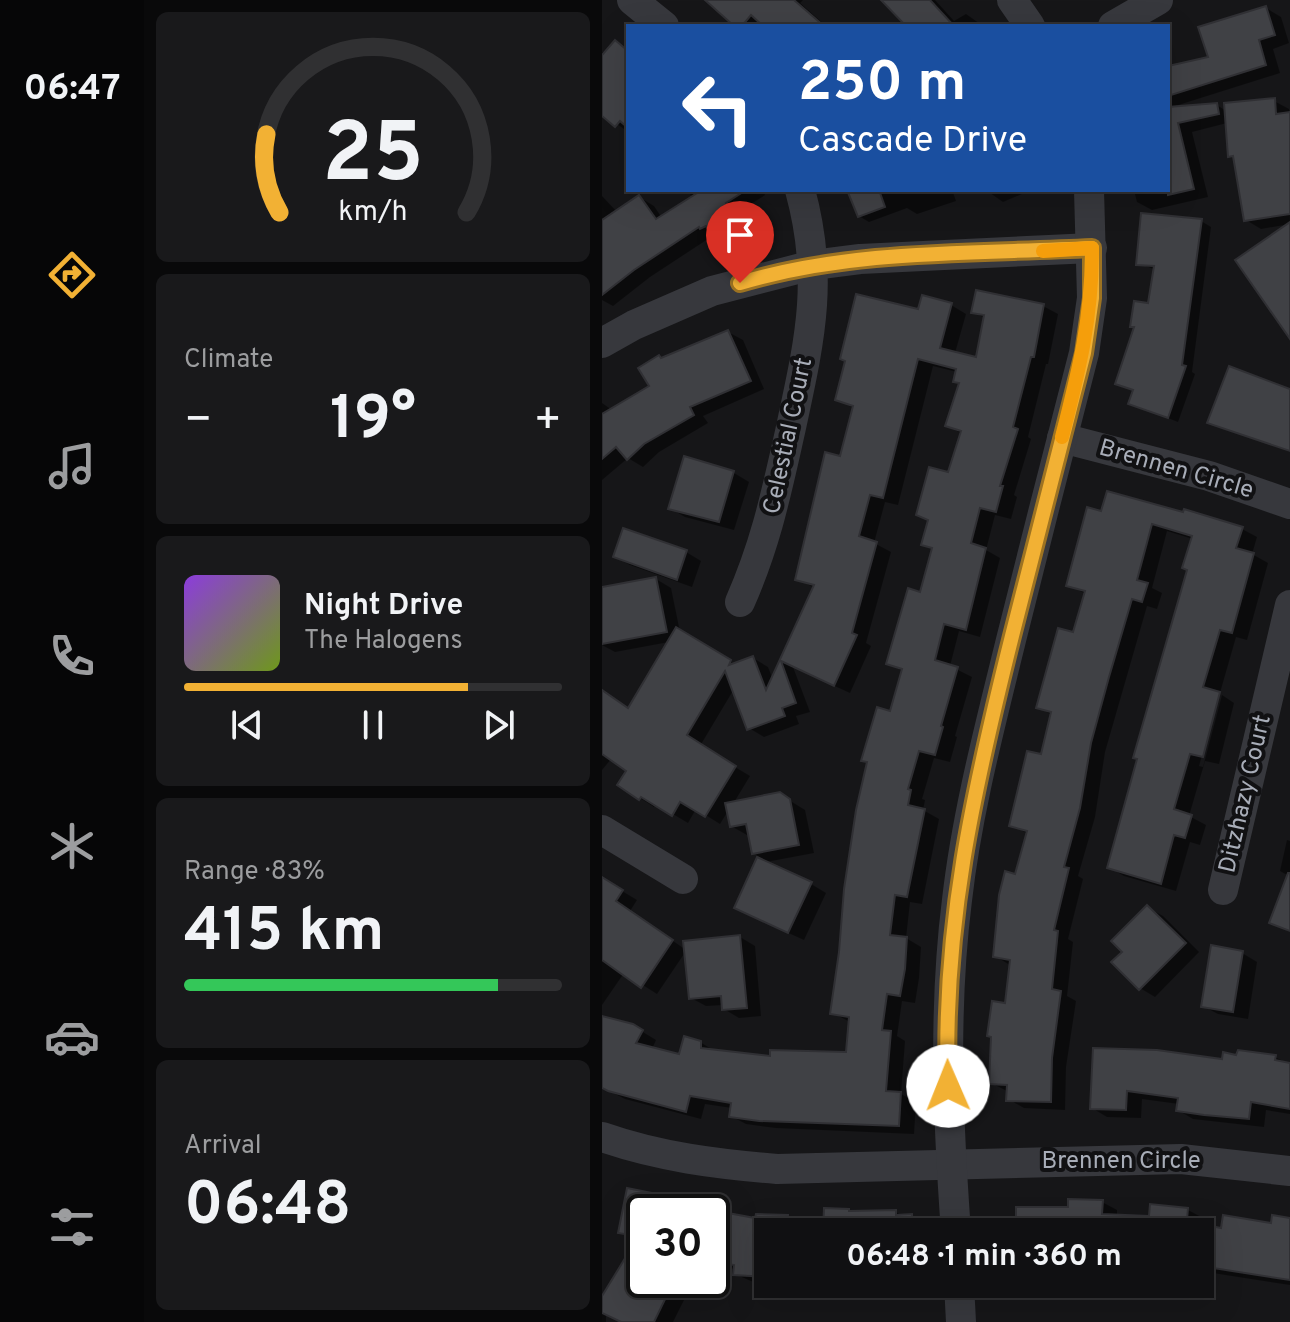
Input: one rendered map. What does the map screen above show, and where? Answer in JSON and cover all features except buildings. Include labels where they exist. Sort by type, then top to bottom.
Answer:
[{"type":"street","points":[[632,0],[662,24]]},
{"type":"street","points":[[1012,0],[1029,24]]},
{"type":"street","points":[[1116,24],[1158,0]]},
{"type":"street","name":"Celestial Court","points":[[740,602],[770,525],[808,348],[814,305],[813,265],[801,192]]},
{"type":"street","points":[[955,1218],[947,1061],[949,981],[968,825],[1084,353],[1092,298],[1089,192]]},
{"type":"street","points":[[602,343],[634,325],[712,291],[813,265],[860,259],[1092,248]]},
{"type":"street","name":"Brennen Circle","points":[[1062,438],[1209,476],[1290,504]]},
{"type":"street","name":"Ditzhazy Court","points":[[1223,890],[1290,605]]},
{"type":"street","points":[[602,830],[683,879]]},
{"type":"street","name":"Brennen Circle","points":[[603,1140],[711,1164],[777,1169],[1181,1159],[1290,1171]]},
{"type":"street","points":[[960,1298],[961,1322]]},
{"type":"slow traffic","points":[[1043,251],[1092,248],[1092,298],[1084,353],[1062,437]]},
{"type":"route","points":[[740,283],[813,265],[860,259],[1092,248],[1092,298],[1084,353],[990,725],[968,825],[949,981],[948,1086]]}]
